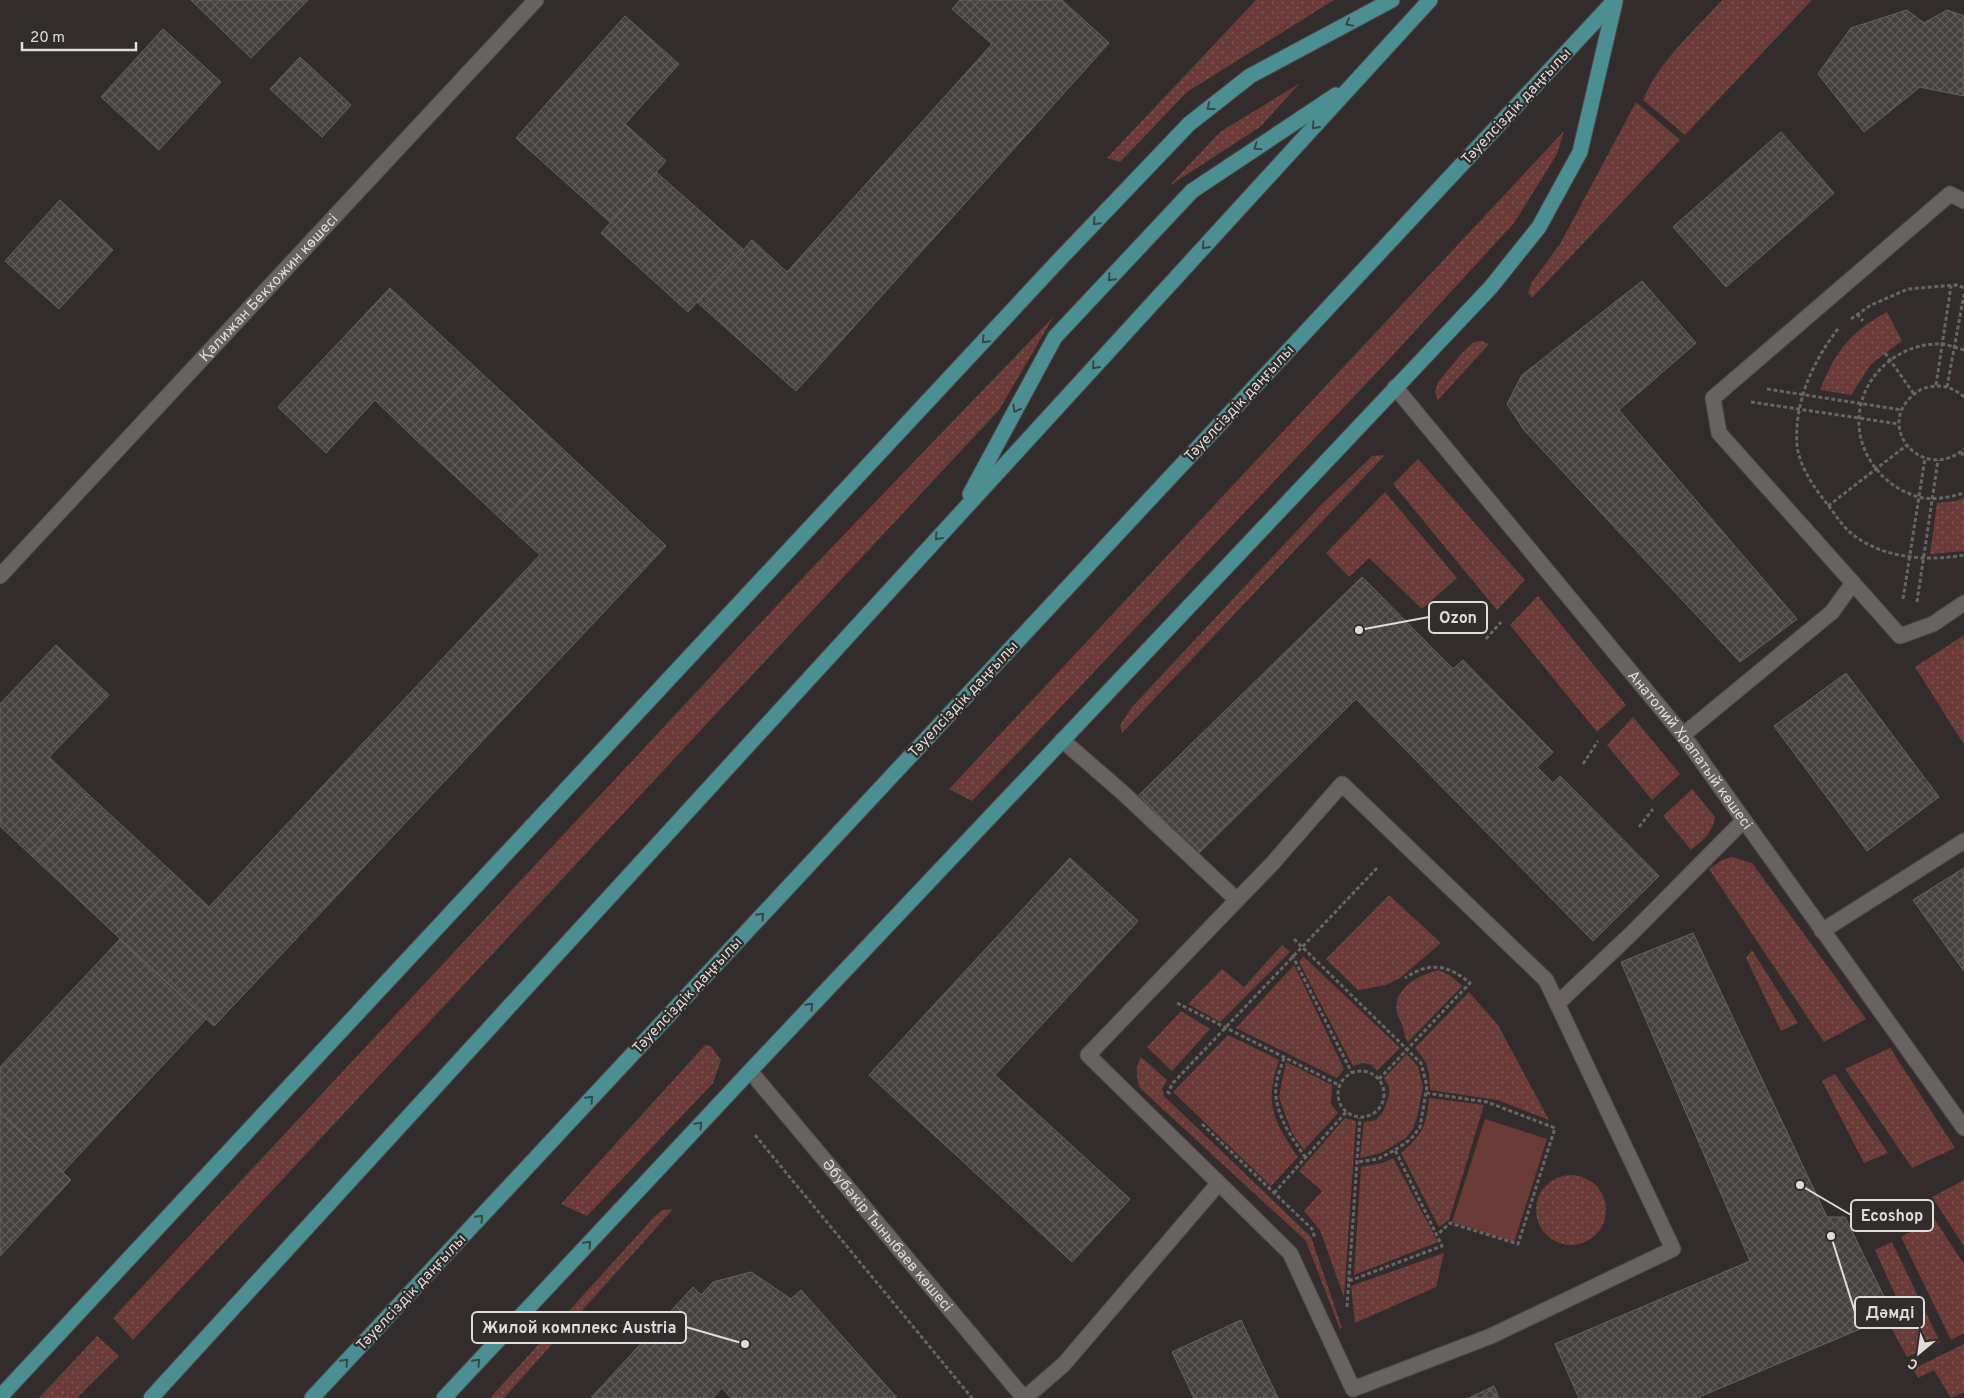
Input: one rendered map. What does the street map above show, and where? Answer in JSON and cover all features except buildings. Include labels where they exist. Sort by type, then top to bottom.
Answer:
[{"type":"main road","points":[[0,1397],[1189,124],[1250,76],[1392,0]]},
{"type":"main road","points":[[151,1398],[1430,0]]},
{"type":"main road","points":[[444,1398],[750,1070],[1491,287],[1539,227],[1580,152],[1615,0]]},
{"type":"main road","name":"Тәуелсіздік даңғылы","points":[[312,1398],[1615,0]]},
{"type":"main road","points":[[959,515],[1055,337],[1192,191],[1356,81]]},
{"type":"street","name":"Қалижан Бекхожин көшесі","points":[[0,576],[536,0]]},
{"type":"street","points":[[1964,201],[1950,194],[1713,398],[1719,433],[1900,636],[1933,624],[1964,603]]},
{"type":"street","name":"Анатолий Храпатый көшесі","points":[[1395,387],[1683,735],[1743,822],[1964,1128]]},
{"type":"street","points":[[1683,735],[1832,612],[1853,583]]},
{"type":"street","points":[[1062,740],[1122,792],[1237,900]]},
{"type":"street","points":[[1342,784],[1546,980],[1673,1249],[1491,1336],[1353,1389],[1290,1254],[1088,1055],[1237,900],[1342,784]]},
{"type":"street","points":[[1558,1003],[1632,933],[1743,822]]},
{"type":"street","points":[[1822,931],[1964,841]]},
{"type":"street","name":"Әбубәкір Тыныбаев көшесі","points":[[750,1070],[1025,1398]]},
{"type":"street","points":[[1025,1398],[1064,1364],[1218,1184]]},
{"type":"path","points":[[1849,320],[1871,305],[1908,289],[1956,285],[1964,288]]},
{"type":"path","points":[[1936,386],[1951,286]]},
{"type":"path","points":[[1947,387],[1964,294]]},
{"type":"path","points":[[1841,326],[1824,348],[1803,394],[1800,409],[1797,446],[1803,465],[1818,494],[1851,533],[1873,548],[1910,557],[1944,559],[1964,555]]},
{"type":"path","points":[[1964,350],[1942,344],[1919,346],[1896,355],[1878,370],[1864,392],[1858,418],[1862,444],[1875,469],[1892,486],[1919,497],[1943,499],[1964,494]]},
{"type":"path","points":[[1885,353],[1914,394]]},
{"type":"path","points":[[1964,397],[1947,387],[1924,388],[1906,402],[1899,424],[1907,445],[1918,455],[1938,460],[1949,458],[1962,451],[1964,457]]},
{"type":"path","points":[[1764,388],[1902,410]]},
{"type":"path","points":[[1745,401],[1899,424]]},
{"type":"path","points":[[1828,506],[1907,445]]},
{"type":"path","points":[[1925,458],[1903,601],[1916,602],[1938,460]]},
{"type":"path","points":[[1486,639],[1501,622]]},
{"type":"path","points":[[1583,764],[1598,741]]},
{"type":"path","points":[[1639,827],[1653,810]]},
{"type":"path","points":[[1175,1099],[1168,1092],[1173,1083],[1292,955],[1378,867]]},
{"type":"path","points":[[1294,939],[1421,1063],[1426,1093],[1420,1127],[1410,1139],[1395,1150],[1378,1159],[1357,1162]]},
{"type":"path","points":[[1292,955],[1352,1072]]},
{"type":"path","points":[[1379,1079],[1470,984],[1457,972],[1441,966],[1414,972],[1405,978]]},
{"type":"path","points":[[1152,990],[1339,1085]]},
{"type":"path","points":[[1284,1058],[1277,1080],[1276,1097],[1288,1133],[1306,1158]]},
{"type":"path","points":[[1366,1071],[1379,1079],[1385,1094],[1383,1102],[1374,1114],[1360,1118],[1346,1112],[1341,1107],[1338,1099],[1339,1085],[1352,1072],[1366,1071]]},
{"type":"path","points":[[1426,1093],[1487,1102],[1555,1128],[1518,1244],[1450,1223],[1437,1235]]},
{"type":"path","points":[[1274,1193],[1346,1112]]},
{"type":"path","points":[[1347,1308],[1360,1118]]},
{"type":"path","points":[[1197,1119],[1312,1229],[1318,1247]]},
{"type":"path","points":[[756,1135],[972,1398]]},
{"type":"path","points":[[1349,1282],[1442,1246],[1395,1150]]},
{"type":"shaded area","points":[[1256,0],[1334,0],[1187,92],[1120,162],[1107,158]]},
{"type":"shaded area","points":[[1722,0],[1812,0],[1685,135],[1643,100],[1658,72],[1668,59]]},
{"type":"shaded area","points":[[1300,83],[1260,127],[1169,186],[1220,132]]},
{"type":"shaded area","points":[[1636,102],[1680,140],[1532,298],[1528,293],[1532,282],[1560,244]]},
{"type":"shaded area","points":[[1564,131],[1557,154],[1514,223],[1381,368],[972,801],[949,789]]},
{"type":"shaded area","points":[[1887,312],[1902,341],[1871,364],[1851,395],[1820,390],[1845,344],[1863,327]]},
{"type":"shaded area","points":[[1054,316],[999,410],[133,1340],[113,1318],[810,570]]},
{"type":"shaded area","points":[[1482,341],[1489,344],[1438,400],[1435,392],[1438,382],[1463,352],[1474,342]]},
{"type":"shaded area","points":[[1385,455],[1122,733],[1120,725],[1132,707],[1321,505],[1372,456]]},
{"type":"shaded area","points":[[1418,459],[1525,580],[1497,610],[1393,484]]},
{"type":"shaded area","points":[[1385,492],[1457,578],[1422,609],[1369,558],[1349,577],[1326,553]]},
{"type":"shaded area","points":[[1964,498],[1964,551],[1930,554],[1937,503]]},
{"type":"shaded area","points":[[1538,596],[1626,705],[1597,732],[1510,625]]},
{"type":"shaded area","points":[[1964,635],[1964,742],[1963,743],[1915,667]]},
{"type":"shaded area","points":[[1633,717],[1680,774],[1652,800],[1607,745]]},
{"type":"shaded area","points":[[1692,789],[1715,817],[1710,832],[1691,850],[1663,816]]},
{"type":"shaded area","points":[[1732,857],[1752,863],[1866,1019],[1824,1042],[1709,869],[1722,860]]},
{"type":"shaded area","points":[[1389,895],[1441,943],[1400,978],[1386,985],[1358,990],[1326,959]]},
{"type":"shaded area","points":[[1282,945],[1290,952],[1220,1022],[1188,1004],[1222,969],[1244,987]]},
{"type":"shaded area","points":[[1752,950],[1798,1023],[1781,1031],[1746,958]]},
{"type":"shaded area","points":[[1303,956],[1400,1048],[1377,1071],[1372,1065],[1363,1063],[1353,1066],[1299,962]]},
{"type":"shaded area","points":[[1294,965],[1344,1069],[1337,1078],[1236,1028]]},
{"type":"shaded area","points":[[1439,970],[1451,976],[1462,986],[1408,1042],[1397,1013],[1399,996],[1416,979]]},
{"type":"shaded area","points":[[1469,992],[1498,1025],[1549,1120],[1498,1100],[1430,1090],[1427,1067],[1415,1048]]},
{"type":"shaded area","points":[[1181,1011],[1210,1029],[1172,1071],[1147,1047]]},
{"type":"shaded area","points":[[1228,1035],[1279,1060],[1272,1089],[1274,1112],[1282,1133],[1298,1157],[1271,1186],[1173,1092]]},
{"type":"shaded area","points":[[705,1045],[711,1046],[721,1060],[713,1083],[587,1216],[561,1204]]},
{"type":"shaded area","points":[[1890,1048],[1955,1148],[1912,1168],[1845,1069]]},
{"type":"shaded area","points":[[1407,1054],[1418,1067],[1423,1087],[1413,1129],[1406,1138],[1381,1153],[1360,1158],[1364,1122],[1376,1120],[1383,1112],[1389,1096],[1389,1086],[1384,1078]]},
{"type":"shaded area","points":[[1141,1057],[1167,1080],[1162,1089],[1164,1096],[1311,1237],[1342,1328],[1340,1329],[1306,1241],[1140,1088],[1137,1072]]},
{"type":"shaded area","points":[[1286,1062],[1332,1085],[1331,1104],[1338,1113],[1304,1150],[1292,1133],[1279,1097]]},
{"type":"shaded area","points":[[1835,1074],[1888,1153],[1864,1163],[1822,1081]]},
{"type":"shaded area","points":[[1429,1098],[1484,1105],[1449,1220],[1439,1227],[1401,1153],[1419,1135],[1427,1116]]},
{"type":"shaded area","points":[[1345,1118],[1356,1121],[1344,1297],[1320,1230],[1304,1211],[1322,1191],[1299,1171]]},
{"type":"shaded area","points":[[1485,1119],[1547,1139],[1514,1242],[1452,1222]]},
{"type":"shaded area","points":[[1393,1158],[1438,1242],[1354,1275],[1361,1167],[1383,1163]]},
{"type":"shaded area","points":[[1564,1175],[1578,1175],[1591,1181],[1600,1190],[1606,1203],[1604,1223],[1596,1235],[1578,1245],[1564,1245],[1551,1239],[1542,1230],[1536,1217],[1536,1203],[1542,1190],[1551,1181]]},
{"type":"shaded area","points":[[1964,1180],[1964,1246],[1932,1197]]},
{"type":"shaded area","points":[[673,1209],[504,1398],[490,1398],[654,1217],[662,1210]]},
{"type":"shaded area","points":[[1933,1217],[1964,1264],[1964,1333],[1951,1340],[1901,1237]]},
{"type":"shaded area","points":[[1892,1242],[1940,1342],[1907,1357],[1892,1329],[1907,1321],[1875,1250]]},
{"type":"shaded area","points":[[1444,1253],[1436,1287],[1355,1323],[1351,1286]]},
{"type":"shaded area","points":[[97,1336],[119,1356],[77,1398],[39,1398]]},
{"type":"shaded area","points":[[1964,1344],[1964,1392],[1951,1398],[1934,1370],[1918,1378],[1913,1369]]},
{"type":"place","name":"Ozon","points":[[1359,630]]},
{"type":"place","name":"Ecoshop","points":[[1800,1185]]},
{"type":"place","name":"Дәмді","points":[[1831,1236]]},
{"type":"place","name":"Жилой комплекс Austria","points":[[745,1344]]}]
